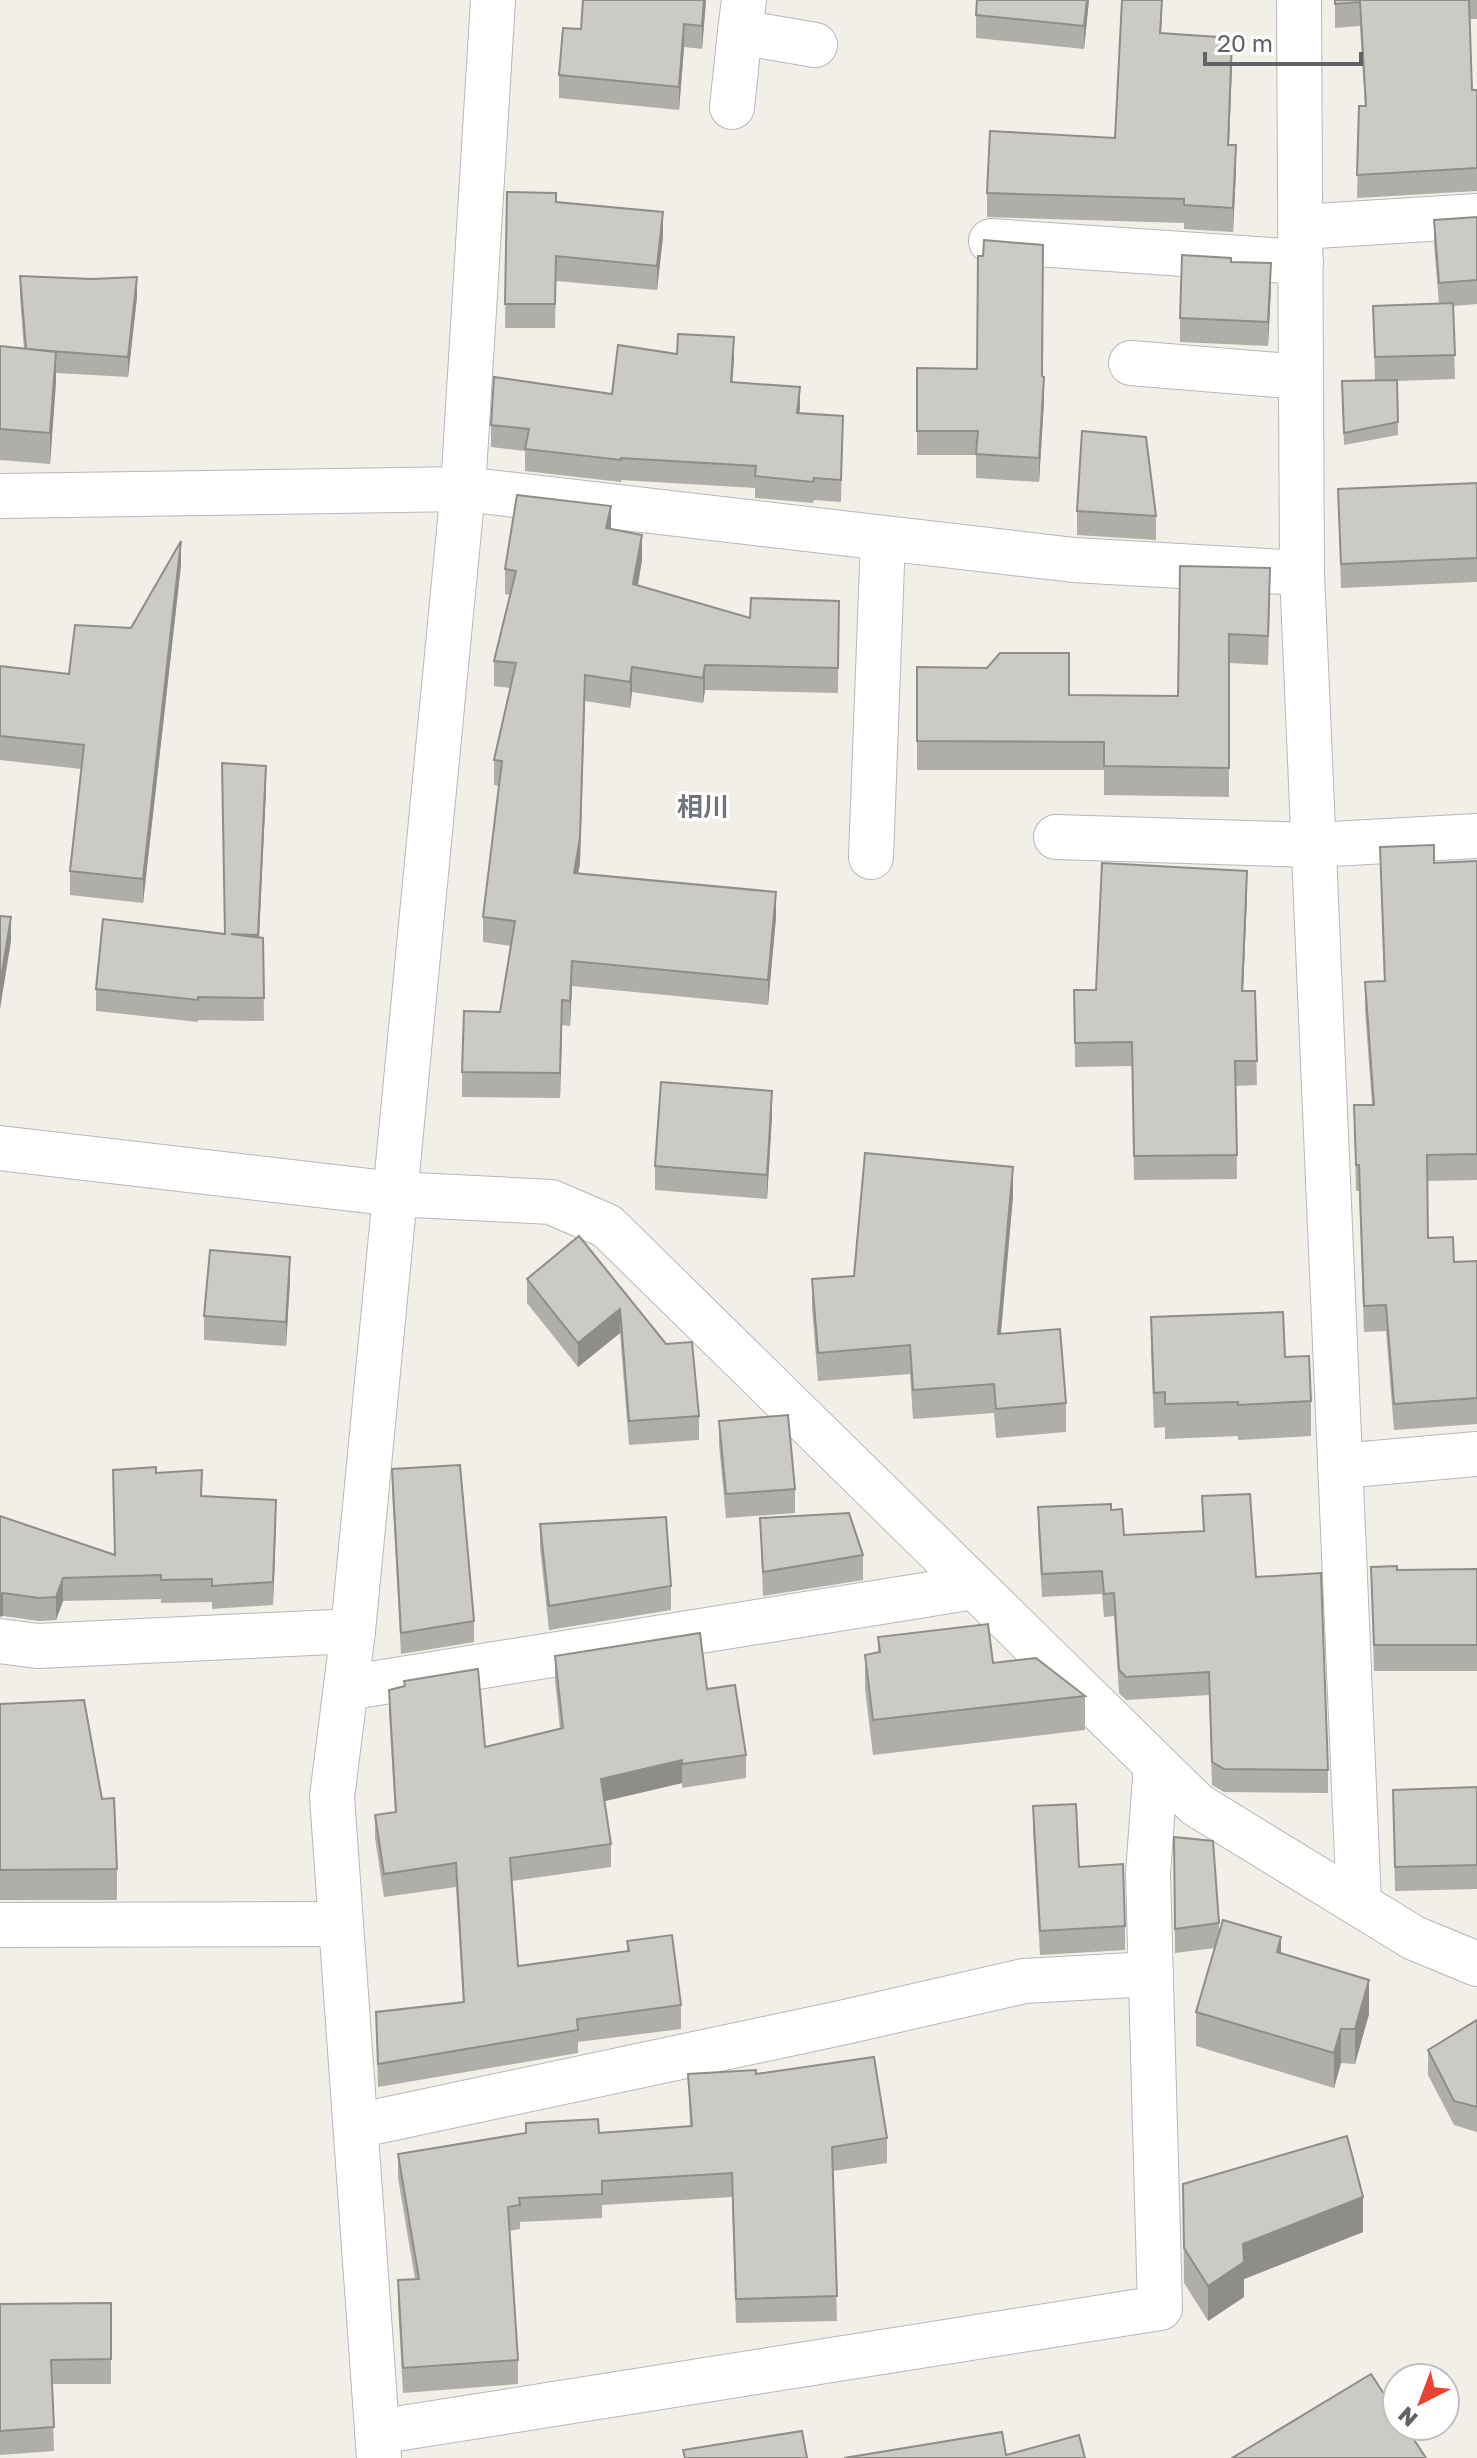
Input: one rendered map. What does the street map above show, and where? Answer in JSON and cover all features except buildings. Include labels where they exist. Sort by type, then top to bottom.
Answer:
[{"type":"street","points":[[493,0],[463,489],[353,1631],[332,1797],[378,2445],[1160,2308],[1148,1873],[1156,1765]]},
{"type":"street","points":[[1299,0],[1302,573],[1359,1904]]},
{"type":"street","points":[[732,107],[742,16],[815,45]]},
{"type":"street","points":[[991,241],[1300,244],[1477,216]]},
{"type":"street","points":[[1131,363],[1301,377]]},
{"type":"street","points":[[0,496],[463,489],[1074,560],[1302,573]]},
{"type":"street","points":[[871,857],[883,538]]},
{"type":"street","points":[[1056,837],[1314,845],[1477,836]]},
{"type":"street","points":[[0,1148],[395,1194],[551,1202],[607,1226],[1197,1805],[1414,1938],[1477,1964]]},
{"type":"street","points":[[1340,1466],[1477,1454]]},
{"type":"street","points":[[346,1688],[974,1587]]},
{"type":"street","points":[[0,1641],[38,1646],[353,1631]]},
{"type":"street","points":[[0,1925],[341,1924]]},
{"type":"street","points":[[356,2126],[1024,1981],[1151,1974]]},
{"type":"district","name":"相川","points":[[703,807]]}]
